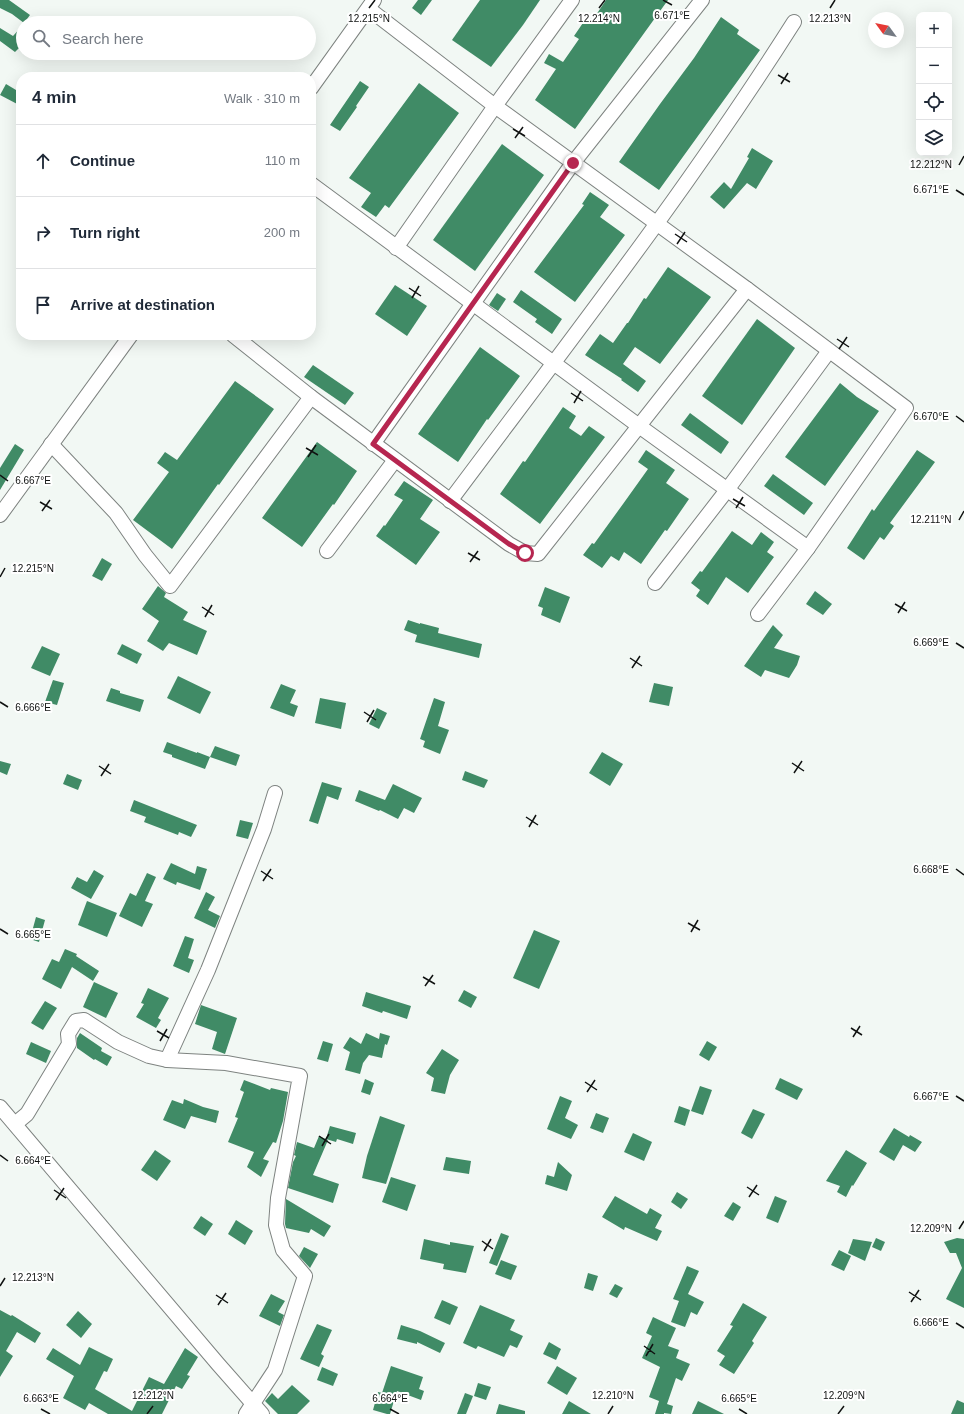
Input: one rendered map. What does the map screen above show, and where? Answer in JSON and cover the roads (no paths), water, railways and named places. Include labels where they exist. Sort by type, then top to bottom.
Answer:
[{"type":"street","points":[[396,248],[495,106],[572,0]]},
{"type":"street","points":[[373,444],[573,163],[702,0]]},
{"type":"street","points":[[316,81],[372,4],[495,106],[747,289],[906,408],[808,548],[758,614]]},
{"type":"street","points":[[450,501],[658,224],[775,53],[794,22]]},
{"type":"street","points":[[316,188],[639,426],[808,548]]},
{"type":"street","points":[[239,340],[394,460],[509,544],[525,553],[538,554],[747,289]]},
{"type":"street","points":[[0,515],[127,340]]},
{"type":"street","points":[[655,583],[727,490],[829,351]]},
{"type":"street","points":[[51,444],[116,513],[170,586],[311,397]]},
{"type":"street","points":[[327,551],[394,460]]},
{"type":"street","points":[[167,1060],[208,970],[226,926],[264,829],[274,793]]},
{"type":"street","points":[[15,1124],[28,1114],[69,1044],[68,1034],[76,1021],[84,1020],[118,1042],[148,1056],[167,1060],[226,1063],[300,1076],[278,1198],[276,1225],[283,1250],[304,1276],[275,1370],[249,1408]]},
{"type":"street","points":[[0,1107],[218,1364],[249,1408],[262,1414]]}]
